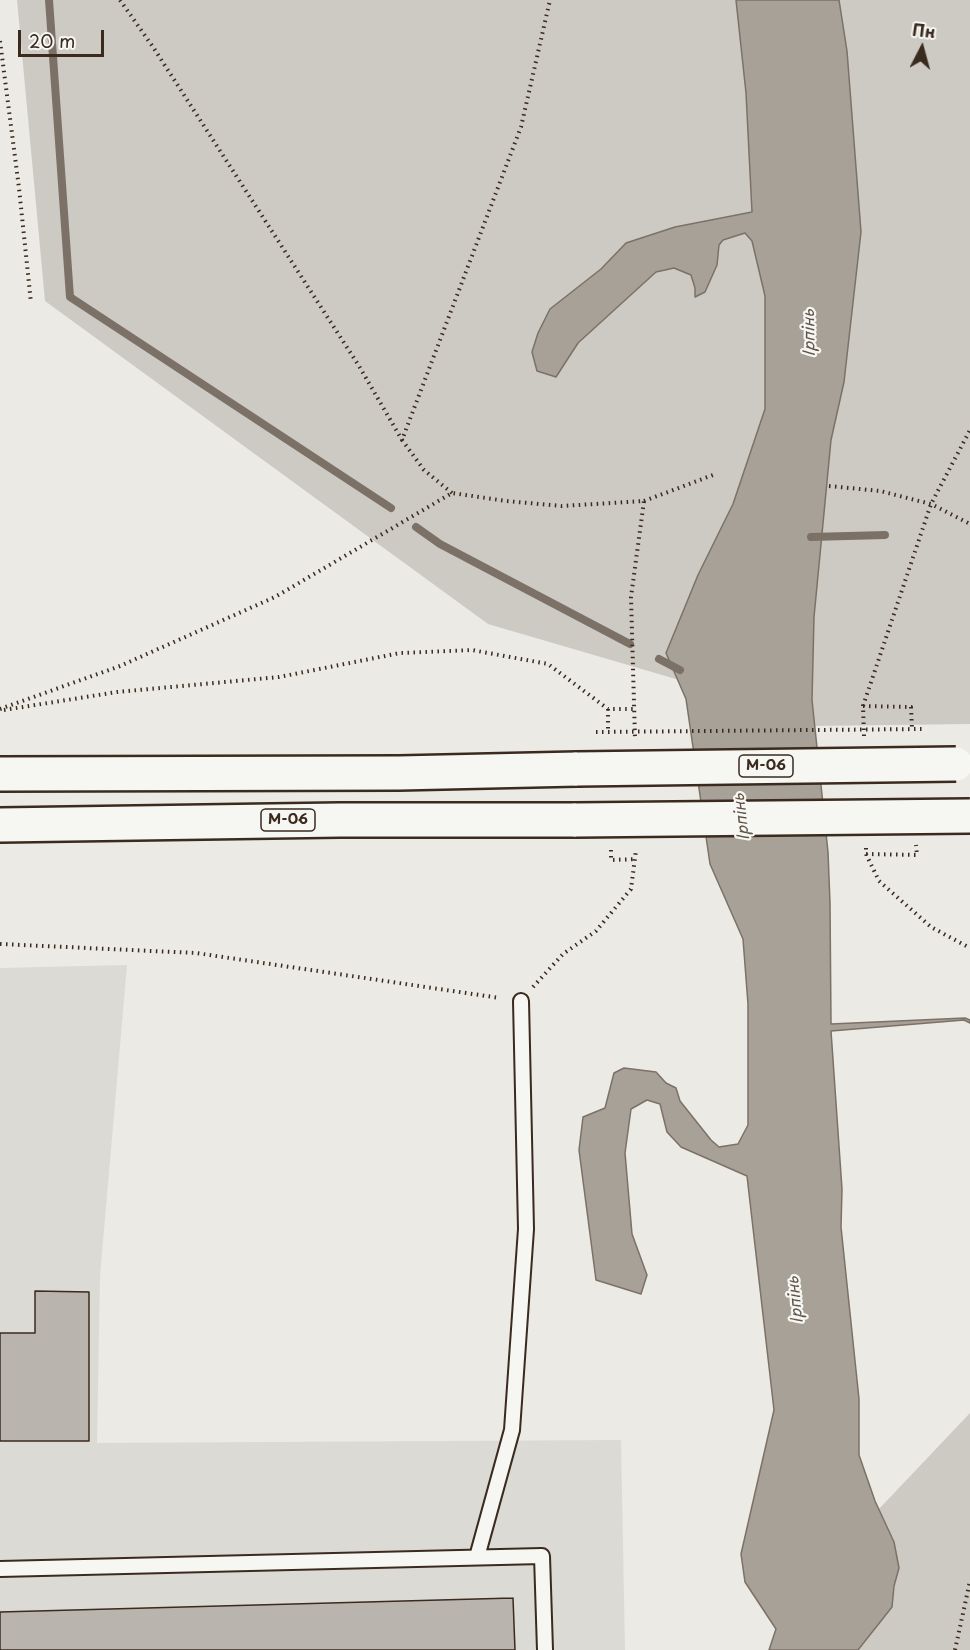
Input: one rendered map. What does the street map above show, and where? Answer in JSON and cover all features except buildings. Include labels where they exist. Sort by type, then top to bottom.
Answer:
[{"type":"highway","name":"М-06","points":[[0,774],[387,773],[963,764]]},
{"type":"highway","name":"М-06","points":[[0,825],[340,820],[970,816]]},
{"type":"lane","points":[[477,1557],[512,1430],[526,1229],[521,1001]]},
{"type":"lane","points":[[0,1569],[542,1556],[545,1650]]},
{"type":"path","points":[[120,0],[153,47],[359,366],[402,440],[424,470],[452,493]]},
{"type":"path","points":[[402,440],[521,127],[550,0]]},
{"type":"path","points":[[0,41],[20,188],[31,303]]},
{"type":"path","points":[[912,729],[911,707],[863,706],[931,504],[970,430]]},
{"type":"path","points":[[644,501],[713,476]]},
{"type":"path","points":[[828,486],[880,491],[931,504],[970,524]]},
{"type":"path","points":[[0,710],[117,692],[279,677],[400,652],[472,651],[548,664],[608,709],[634,708]]},
{"type":"path","points":[[608,709],[608,732]]},
{"type":"path","points":[[596,732],[922,729]]},
{"type":"path","points":[[866,854],[917,855]]},
{"type":"path","points":[[611,860],[636,859]]},
{"type":"path","points":[[955,1650],[970,1581]]},
{"type":"shaded area","points":[[17,0],[970,0],[970,724],[731,727],[727,694],[488,624],[45,301]]},
{"type":"shaded area","points":[[127,965],[100,1276],[97,1443],[621,1440],[625,1650],[0,1650],[0,968]]},
{"type":"shaded area","points":[[970,1413],[970,1650],[804,1650],[823,1568]]},
{"type":"water","name":"Ірпінь","points":[[736,0],[839,0],[847,51],[861,232],[844,382],[831,440],[814,617],[812,700],[828,852],[831,1024],[965,1018],[970,1020],[970,1023],[964,1020],[831,1031],[842,1189],[841,1227],[859,1399],[859,1455],[875,1501],[894,1542],[899,1568],[892,1607],[858,1650],[769,1650],[776,1629],[745,1582],[741,1554],[774,1410],[747,1176],[681,1147],[667,1132],[660,1104],[647,1100],[631,1109],[625,1153],[632,1234],[647,1275],[641,1294],[596,1280],[579,1150],[583,1117],[605,1108],[614,1073],[624,1068],[656,1072],[666,1083],[676,1088],[680,1101],[719,1147],[738,1144],[748,1125],[748,1004],[743,939],[710,864],[686,699],[666,653],[698,575],[733,504],[765,409],[765,296],[752,241],[745,233],[723,240],[719,245],[717,265],[705,292],[695,297],[691,275],[674,268],[656,272],[578,343],[556,377],[537,371],[532,352],[538,333],[550,309],[601,269],[626,243],[675,227],[752,212],[746,93]]},
{"type":"waterway","points":[[49,0],[70,297],[391,508]]},
{"type":"waterway","points":[[416,527],[440,544],[630,644]]},
{"type":"waterway","points":[[811,537],[885,535]]},
{"type":"waterway","points":[[659,659],[680,670]]}]
